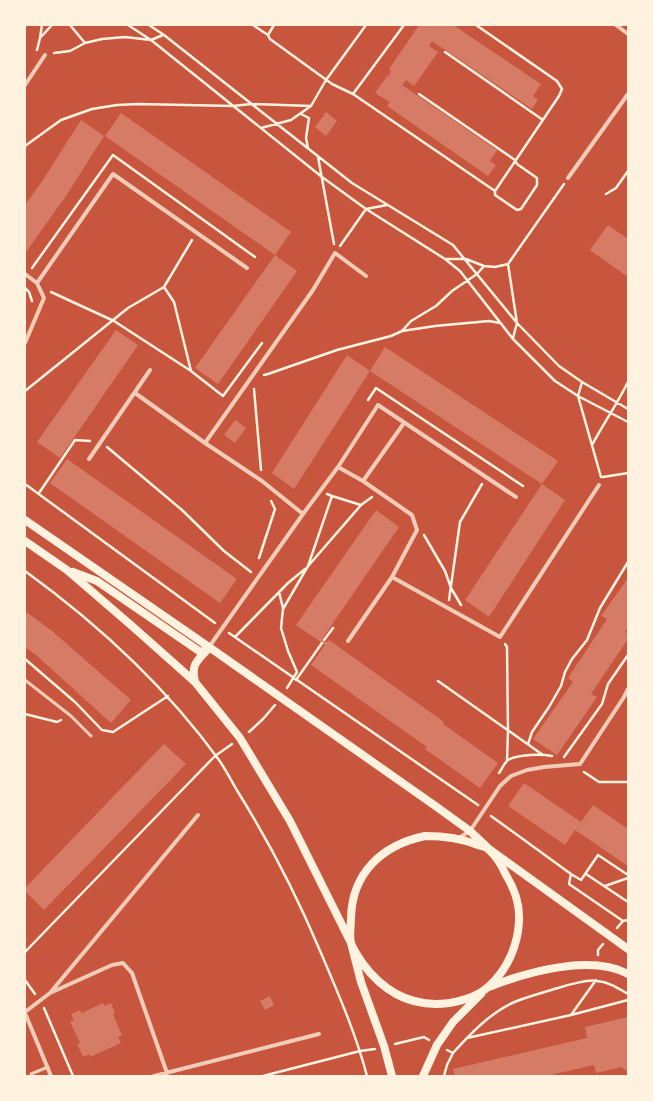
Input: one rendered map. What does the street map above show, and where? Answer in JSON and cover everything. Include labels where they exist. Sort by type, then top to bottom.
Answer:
[{"type":"main road","points":[[25,520],[207,649],[281,697],[470,831],[489,849],[628,949]]},
{"type":"main road","points":[[25,541],[67,570],[195,682],[240,738],[290,821],[361,960],[373,977],[389,990],[408,1000],[428,1004],[449,1003],[468,998],[487,988],[534,972],[597,965],[620,970],[628,974]]},
{"type":"main road","points":[[67,570],[96,581],[199,651],[207,649]]},
{"type":"main road","points":[[195,682],[193,673],[194,666],[200,656],[207,649]]},
{"type":"main road","points":[[392,1076],[384,1046],[361,982],[351,943],[351,909],[361,879],[376,860],[395,846],[409,840],[425,836],[441,836],[470,842],[489,849],[502,867],[510,882],[517,900],[519,919],[517,938],[511,957],[487,988],[453,1022],[437,1044],[423,1076]]},
{"type":"street","points":[[616,25],[628,34]]},
{"type":"street","points":[[25,84],[45,55]]},
{"type":"street","points":[[568,178],[628,94]]},
{"type":"street","points":[[37,283],[113,174],[247,268]]},
{"type":"street","points":[[205,443],[313,290],[335,253],[366,276]]},
{"type":"street","points":[[25,274],[37,283],[44,298],[25,343]]},
{"type":"street","points":[[89,459],[150,370]]},
{"type":"street","points":[[135,393],[205,443],[262,481],[303,514]]},
{"type":"street","points":[[207,649],[338,467],[378,405],[516,497]]},
{"type":"street","points":[[363,481],[404,423]]},
{"type":"street","points":[[338,467],[363,481],[412,515],[417,530],[392,578],[348,641]]},
{"type":"street","points":[[392,578],[500,637],[599,485]]},
{"type":"street","points":[[457,839],[470,831],[500,786],[511,776],[527,770],[580,764],[628,689]]},
{"type":"street","points":[[51,1076],[25,1012],[50,993],[198,815]]},
{"type":"street","points":[[50,993],[112,965],[123,964],[132,973],[167,1073]]},
{"type":"street","points":[[154,1076],[319,1034]]},
{"type":"lane","points":[[25,680],[71,716],[91,736]]},
{"type":"lane","points":[[31,1074],[48,1067]]},
{"type":"path","points":[[36,51],[42,25]]},
{"type":"path","points":[[40,38],[52,25]]},
{"type":"path","points":[[70,25],[85,43]]},
{"type":"path","points":[[128,25],[151,40],[322,177],[366,209],[445,259],[460,271],[513,339],[555,381],[578,396],[628,422]]},
{"type":"path","points":[[149,25],[164,35],[352,183],[453,245],[517,323],[559,366],[617,404],[628,409]]},
{"type":"path","points":[[253,25],[326,80],[354,94],[495,191],[495,195],[517,210],[521,209],[537,185],[537,178],[517,164],[515,160],[419,94]]},
{"type":"path","points":[[268,35],[274,25]]},
{"type":"path","points":[[262,128],[291,120],[311,106],[326,80],[366,25]]},
{"type":"path","points":[[354,94],[404,25]]},
{"type":"path","points":[[476,25],[556,81],[562,89],[560,96],[495,191]]},
{"type":"path","points":[[45,55],[70,50],[85,43],[125,37],[151,40],[164,35]]},
{"type":"path","points":[[445,52],[543,120]]},
{"type":"path","points":[[25,146],[61,120],[92,109],[117,105],[233,106],[251,104],[311,106]]},
{"type":"path","points":[[301,114],[309,118],[306,138],[308,149]]},
{"type":"path","points":[[31,268],[112,155],[255,257]]},
{"type":"path","points":[[318,156],[335,253]]},
{"type":"path","points":[[606,194],[616,188],[628,171]]},
{"type":"path","points":[[335,253],[366,209],[388,205]]},
{"type":"path","points":[[25,391],[114,321],[128,308],[164,287],[196,233]]},
{"type":"path","points":[[445,259],[466,259],[484,266],[495,268],[508,264],[517,323],[513,339]]},
{"type":"path","points":[[402,331],[411,321],[436,306],[467,280],[478,274],[484,266]]},
{"type":"path","points":[[164,287],[174,302],[191,371]]},
{"type":"path","points":[[25,288],[33,300],[30,306]]},
{"type":"path","points":[[52,292],[114,321],[191,371],[224,396],[228,391]]},
{"type":"path","points":[[258,563],[275,509],[262,481],[253,375],[268,374],[337,350],[391,336],[402,331],[489,321],[501,323]]},
{"type":"path","points":[[582,382],[578,396],[602,478],[628,473]]},
{"type":"path","points":[[592,445],[606,418],[617,404],[628,382]]},
{"type":"path","points":[[39,493],[75,440],[100,442],[182,510],[224,551],[257,578]]},
{"type":"path","points":[[448,608],[460,522],[493,466]]},
{"type":"path","points":[[25,484],[222,628],[477,805],[571,874],[581,880],[598,855],[628,875]]},
{"type":"path","points":[[320,490],[332,496],[361,505]]},
{"type":"path","points":[[235,637],[279,592],[308,566],[361,505],[373,497],[382,495]]},
{"type":"path","points":[[283,609],[308,566],[332,496]]},
{"type":"path","points":[[424,535],[445,571],[451,588],[472,622]]},
{"type":"path","points":[[528,744],[532,732],[549,708],[561,686],[565,672],[572,659],[587,640],[600,608],[628,562]]},
{"type":"path","points":[[25,571],[47,587],[98,630],[147,674],[168,696],[215,756],[257,822],[290,883],[336,989],[360,1051],[367,1076]]},
{"type":"path","points":[[279,592],[283,609],[281,628],[288,651],[297,672],[295,679]]},
{"type":"path","points":[[25,952],[215,756],[263,719],[333,628]]},
{"type":"path","points":[[500,637],[507,647],[507,761]]},
{"type":"path","points":[[563,758],[602,704],[608,684],[628,655]]},
{"type":"path","points":[[25,659],[75,702],[102,730],[112,732],[168,696]]},
{"type":"path","points":[[438,681],[558,766]]},
{"type":"path","points":[[25,714],[57,722],[71,716]]},
{"type":"path","points":[[498,774],[507,761],[514,758],[543,754],[556,757]]},
{"type":"path","points":[[580,770],[599,782],[628,782]]},
{"type":"path","points":[[477,805],[481,798]]},
{"type":"path","points":[[571,874],[569,884],[623,921]]},
{"type":"path","points":[[586,874],[628,902]]},
{"type":"path","points":[[605,886],[628,878]]},
{"type":"path","points":[[571,1015],[596,980],[598,950],[623,921],[628,920]]},
{"type":"path","points":[[25,980],[44,1007],[73,1076]]},
{"type":"path","points":[[444,1076],[447,1065],[453,1053],[466,1039],[494,1015],[516,1001],[568,985],[596,980],[614,985],[628,994]]},
{"type":"path","points":[[466,1039],[571,1015],[628,1000]]},
{"type":"path","points":[[263,1076],[360,1051],[424,1037],[453,1053]]},
{"type":"building","points":[[419,25],[453,25],[541,84],[533,96],[538,100],[532,109],[432,41],[429,46],[438,52],[414,86],[406,80],[402,85],[497,150],[490,161],[496,165],[488,176],[387,106],[390,102],[375,93],[387,76],[388,77],[391,71],[389,69]]},
{"type":"building","points":[[326,112],[337,121],[326,136],[315,127]]},
{"type":"building","points":[[121,113],[291,232],[275,255],[105,136]]},
{"type":"building","points":[[81,120],[104,136],[66,196],[26,252],[25,205],[43,180]]},
{"type":"building","points":[[608,225],[628,239],[628,277],[590,250]]},
{"type":"building","points":[[275,255],[297,271],[218,384],[195,368]]},
{"type":"building","points":[[116,330],[138,345],[60,458],[37,442]]},
{"type":"building","points":[[385,347],[558,461],[542,484],[370,371]]},
{"type":"building","points":[[347,355],[370,371],[294,489],[272,473]]},
{"type":"building","points":[[235,420],[246,428],[235,443],[224,435]]},
{"type":"building","points":[[67,459],[237,579],[220,603],[50,483]]},
{"type":"building","points":[[542,484],[565,500],[489,617],[465,600]]},
{"type":"building","points":[[376,510],[399,527],[322,639],[327,642],[329,640],[444,722],[443,724],[498,763],[480,788],[425,749],[427,747],[311,665],[325,645],[296,625]]},
{"type":"building","points":[[628,578],[628,627],[625,632],[628,634],[628,639],[591,694],[597,697],[557,755],[533,739],[573,682],[568,678],[607,619],[601,616]]},
{"type":"building","points":[[25,611],[52,631],[131,700],[111,723],[36,655],[25,647]]},
{"type":"building","points":[[164,744],[186,764],[44,910],[25,891],[25,888]]},
{"type":"building","points":[[524,783],[581,822],[593,805],[628,829],[628,866],[575,830],[565,845],[508,806]]},
{"type":"building","points":[[270,996],[274,1005],[265,1010],[260,1001]]},
{"type":"building","points":[[103,1003],[104,1006],[111,1003],[115,1013],[113,1014],[122,1035],[118,1037],[121,1043],[90,1057],[89,1054],[83,1057],[77,1044],[80,1043],[70,1022],[74,1020],[71,1014],[80,1010],[82,1013]]},
{"type":"building","points":[[628,1017],[628,1072],[621,1067],[596,1073],[594,1065],[546,1076],[455,1076],[453,1069],[587,1038],[585,1027]]}]
